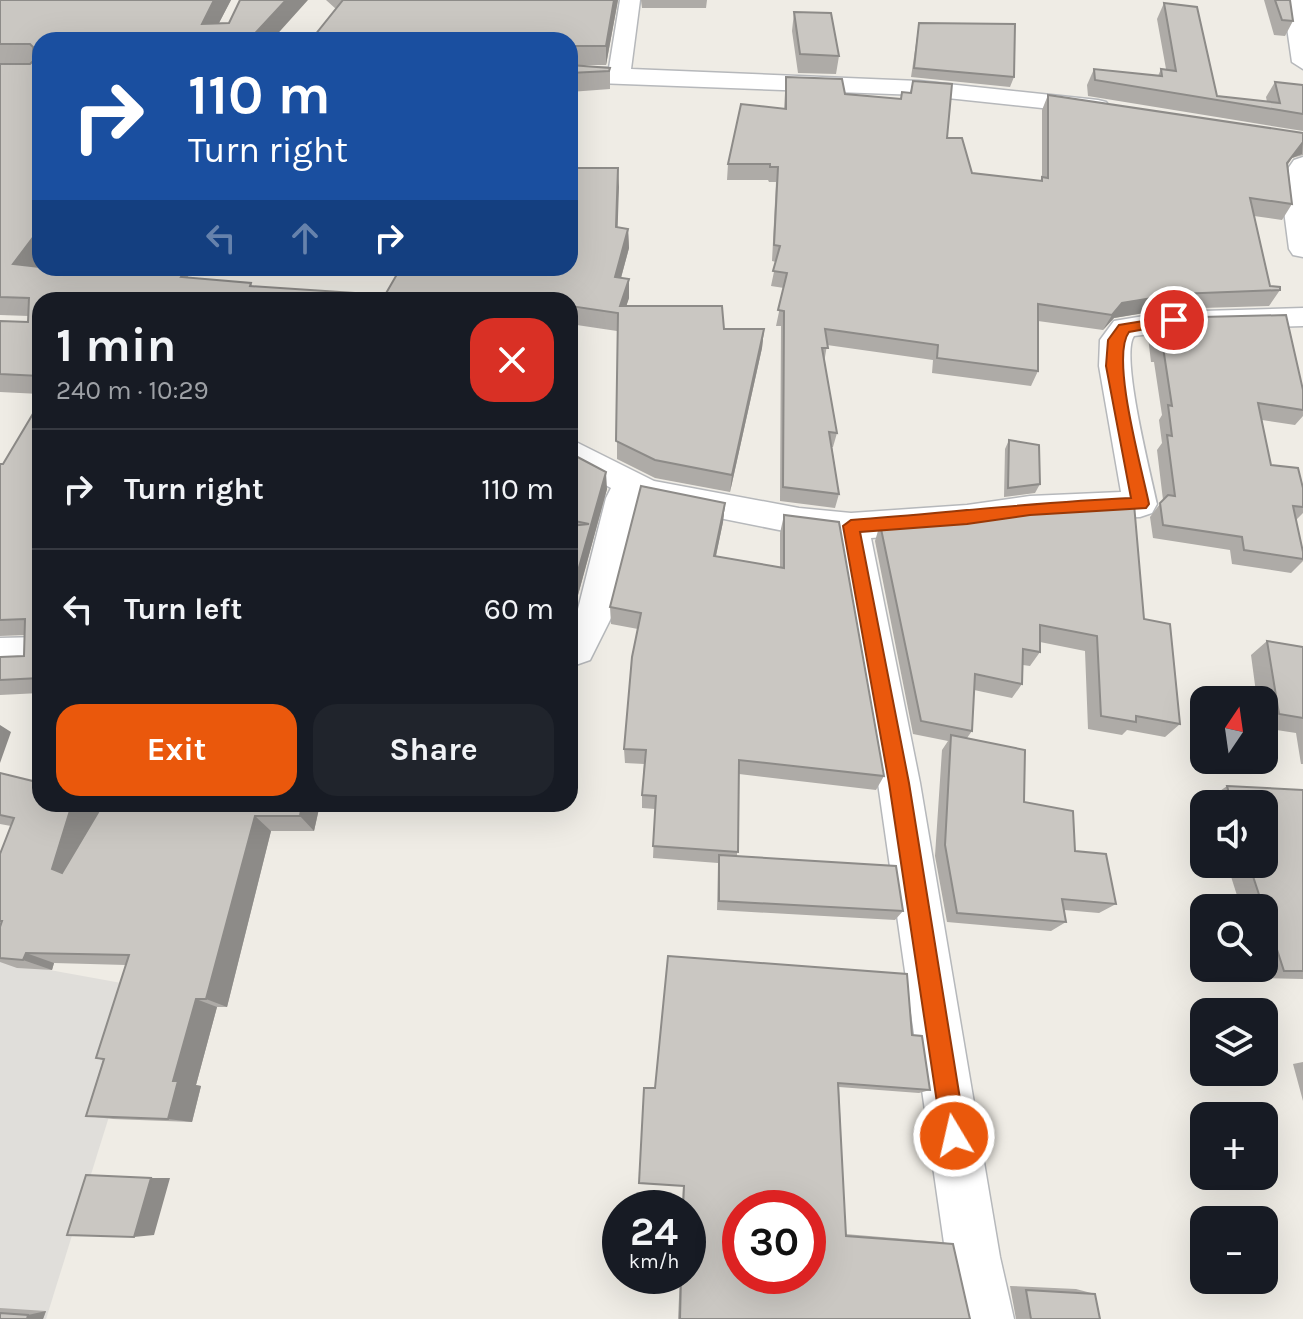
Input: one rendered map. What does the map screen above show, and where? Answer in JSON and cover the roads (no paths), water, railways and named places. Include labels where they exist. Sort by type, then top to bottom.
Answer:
[{"type":"street","points":[[619,75],[630,0]]},
{"type":"street","points":[[1293,0],[1303,62]]},
{"type":"street","points":[[578,75],[937,88],[1120,111]]},
{"type":"street","points":[[1303,165],[1293,180],[1303,249]]},
{"type":"street","points":[[578,455],[647,492],[741,511],[851,526],[967,518],[1030,509],[1140,504],[1114,366],[1115,340],[1124,328],[1174,320],[1235,321],[1303,317]]},
{"type":"street","points":[[578,647],[595,614],[623,498],[632,482]]},
{"type":"street","points":[[851,526],[899,783],[973,1257],[986,1319]]},
{"type":"street","points":[[0,654],[32,653]]}]
